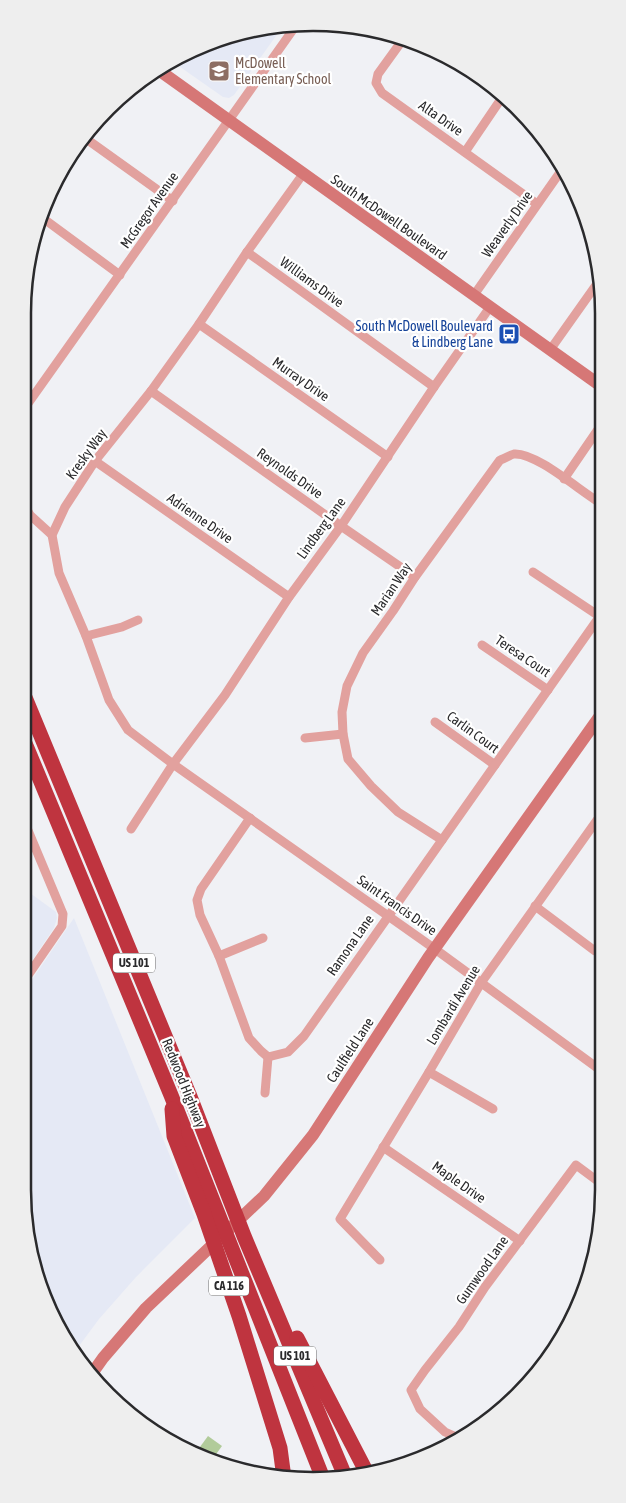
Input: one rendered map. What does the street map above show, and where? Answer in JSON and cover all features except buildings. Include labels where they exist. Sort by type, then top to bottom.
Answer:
[{"type":"highway","name":"Redwood Highway","points":[[31,712],[189,1094],[244,1236],[343,1470]]},
{"type":"highway","name":"Redwood Highway","points":[[31,758],[171,1095],[320,1472]]},
{"type":"highway","name":"CA 116","points":[[171,1095],[174,1136],[210,1231],[242,1325],[280,1448],[283,1470]]},
{"type":"highway","name":"CA 116","points":[[244,1236],[364,1467]]},
{"type":"main road","name":"South McDowell Boulevard","points":[[164,74],[595,382]]},
{"type":"main road","name":"Caulfield Lane","points":[[95,1369],[108,1351],[146,1308],[264,1196],[313,1135],[435,949],[595,724]]},
{"type":"street","name":"McGregor Avenue","points":[[31,399],[291,32]]},
{"type":"street","name":"Alta Drive","points":[[399,45],[378,74],[376,84],[382,93],[537,204]]},
{"type":"street","points":[[465,152],[499,101]]},
{"type":"street","points":[[89,141],[173,201]]},
{"type":"street","name":"Kresky Way","points":[[52,536],[65,507],[95,461],[151,391],[199,324],[246,252],[303,174]]},
{"type":"street","name":"Weaverly Drive","points":[[474,295],[558,174]]},
{"type":"street","points":[[46,221],[120,275]]},
{"type":"street","name":"Williams Drive","points":[[246,252],[434,387]]},
{"type":"street","points":[[550,350],[593,289]]},
{"type":"street","name":"Lindberg Lane","points":[[130,830],[173,764],[225,694],[289,597],[388,457],[490,307]]},
{"type":"street","name":"Murray Drive","points":[[199,324],[388,457]]},
{"type":"street","name":"Reynolds Drive","points":[[151,391],[340,526],[415,577]]},
{"type":"street","points":[[595,435],[564,479],[595,499]]},
{"type":"street","name":"Marian Way","points":[[442,840],[398,812],[370,786],[348,759],[343,734],[342,712],[347,686],[363,653],[415,577],[500,460],[514,454],[529,456],[549,466],[564,479]]},
{"type":"street","name":"Adrienne Drive","points":[[95,461],[289,597]]},
{"type":"street","points":[[31,516],[52,536],[59,573],[86,636],[109,700],[128,730],[173,764]]},
{"type":"street","points":[[533,572],[595,611]]},
{"type":"street","points":[[86,636],[122,627],[138,620]]},
{"type":"street","name":"Ramona Lane","points":[[268,1057],[288,1052],[304,1036],[387,915],[595,623]]},
{"type":"street","name":"Teresa Court","points":[[482,645],[548,690]]},
{"type":"street","name":"Carlin Court","points":[[435,722],[495,765]]},
{"type":"street","points":[[305,738],[343,734]]},
{"type":"street","name":"Saint Francis Drive","points":[[173,764],[435,949],[595,1066]]},
{"type":"street","points":[[250,818],[201,889],[198,900],[200,915],[219,956],[249,1038],[268,1057],[265,1094]]},
{"type":"street","name":"Lombardi Avenue","points":[[380,1260],[340,1218],[481,983],[595,824]]},
{"type":"street","points":[[31,838],[64,920],[62,926],[31,971]]},
{"type":"street","points":[[535,906],[595,951]]},
{"type":"street","points":[[219,956],[263,938]]},
{"type":"street","points":[[429,1072],[494,1109]]},
{"type":"street","name":"Maple Drive","points":[[383,1147],[520,1241]]},
{"type":"street","name":"Gumwood Lane","points":[[452,1435],[445,1432],[420,1409],[412,1390],[425,1370],[459,1328],[485,1287],[576,1165],[595,1179]]},
{"type":"shaded area","name":"McDowell Elementary School","points":[[277,34],[234,95],[229,98],[223,97],[178,66],[222,46]]},
{"type":"shaded area","points":[[31,894],[56,912],[57,918],[54,928],[31,962]]},
{"type":"shaded area","points":[[74,918],[195,1218],[136,1277],[99,1319],[79,1346],[60,1315],[46,1281],[34,1227],[31,1190],[31,981]]},
{"type":"green space","points":[[208,1436],[222,1446],[216,1454],[199,1448]]},
{"type":"place","name":"McDowell Elementary School","points":[[219,71]]},
{"type":"place","name":"South McDowell Boulevard & Lindberg Lane","points":[[509,334]]}]
